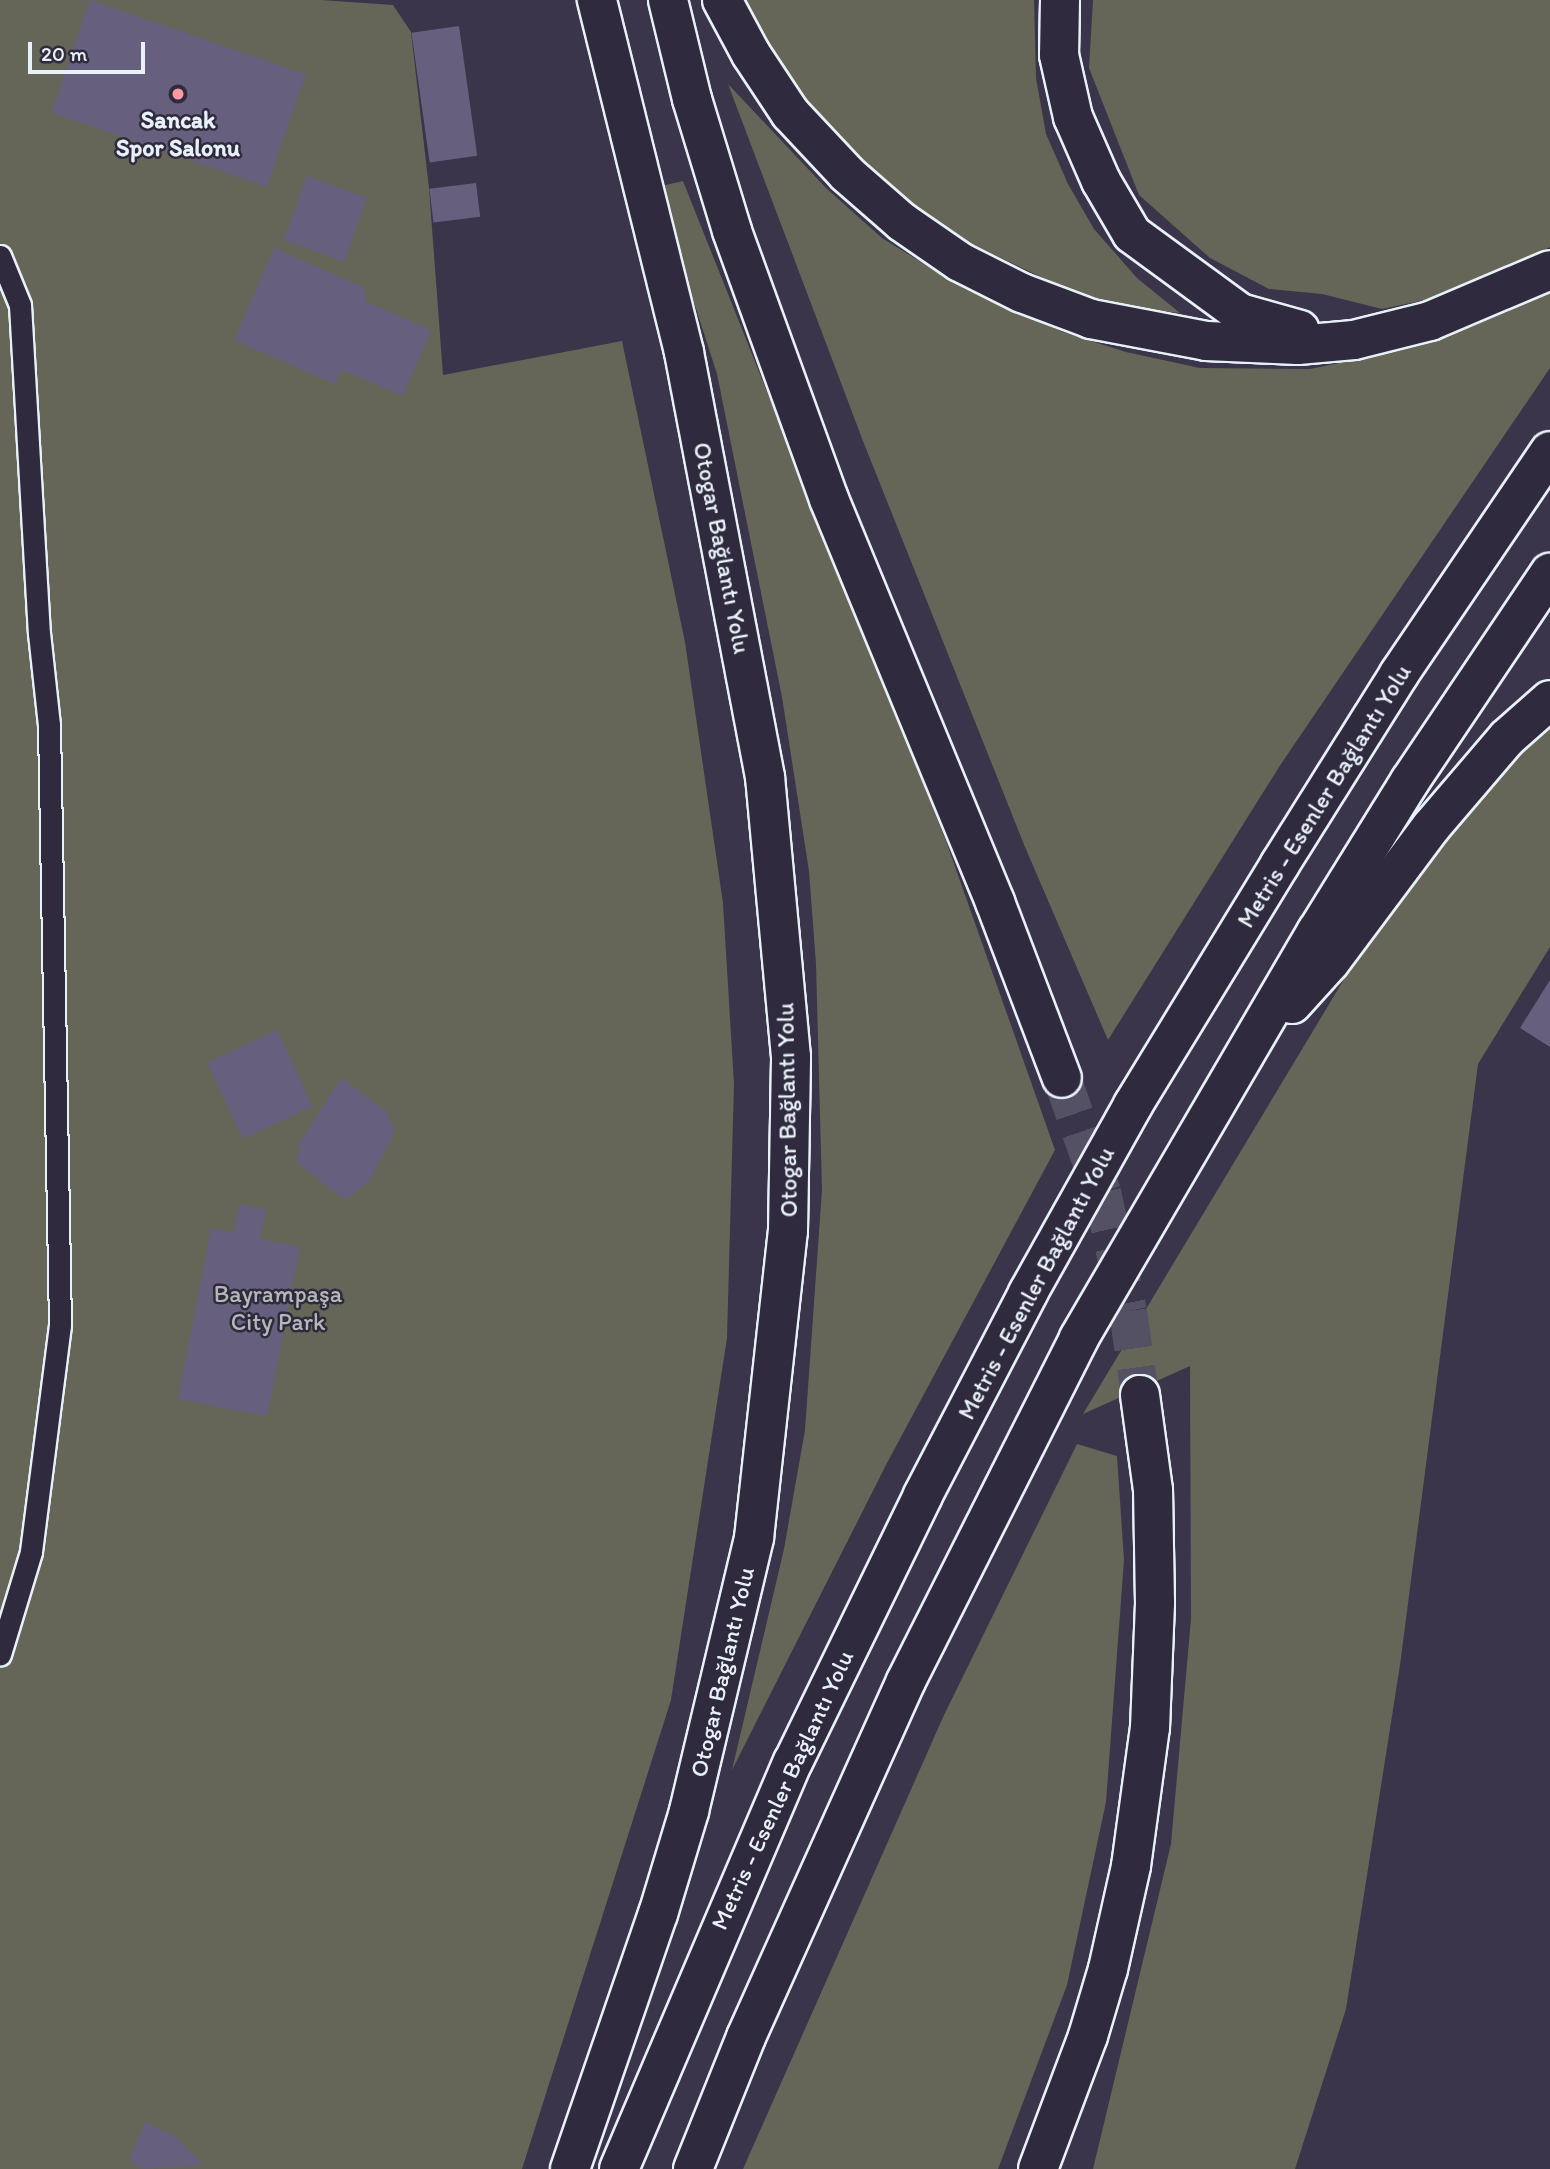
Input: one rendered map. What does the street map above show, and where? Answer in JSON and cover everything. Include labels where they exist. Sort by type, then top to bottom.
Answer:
[{"type":"highway","name":"Otogar Bağlantı Yolu","points":[[570,2169],[685,1824],[754,1538],[788,1230],[790,1058],[762,764],[684,352],[597,0]]},
{"type":"highway","points":[[668,0],[692,99],[732,231],[829,499],[995,902],[1062,1078]]},
{"type":"highway","points":[[722,0],[751,54],[790,113],[846,174],[902,222],[960,262],[1022,293],[1143,332],[1206,341],[1298,345],[1353,340],[1430,321],[1550,270]]},
{"type":"highway","points":[[1060,0],[1059,55],[1073,117],[1101,181],[1132,234],[1240,313],[1353,340]]},
{"type":"highway","name":"Metris - Esenler Bağlantı Yolu","points":[[619,2169],[793,1762],[923,1495],[1028,1293],[1133,1105],[1288,852],[1399,674],[1550,451]]},
{"type":"highway","points":[[693,2169],[746,2037],[906,1681],[1073,1350],[1146,1217],[1241,1055],[1410,781],[1550,573]]},
{"type":"highway","points":[[1241,1055],[1330,962],[1430,827],[1507,738],[1550,700]]},
{"type":"highway","points":[[1038,2169],[1088,2036],[1108,1969],[1131,1866],[1148,1742],[1155,1603],[1153,1490],[1140,1395]]},
{"type":"lane","points":[[0,256],[20,305],[39,633],[49,725],[60,1325],[31,1552],[0,1654]]},
{"type":"green space","name":"Bayrampaşa City Park","points":[[0,0],[321,0],[393,5],[411,32],[429,188],[443,375],[622,341],[685,642],[723,903],[734,1084],[727,1338],[671,1700],[522,2169],[0,2169]]},
{"type":"green space","points":[[746,0],[1034,0],[1036,78],[1046,134],[1068,184],[1094,229],[1137,278],[1180,313],[1134,308],[1070,291],[968,242],[898,193],[839,139],[791,83],[754,25]]},
{"type":"green space","points":[[1093,0],[1550,0],[1550,247],[1449,295],[1382,309],[1322,294],[1269,289],[1210,258],[1139,195],[1089,68]]},
{"type":"green space","points":[[728,84],[826,188],[882,238],[965,289],[1063,332],[1126,352],[1200,368],[1310,369],[1388,353],[1471,327],[1550,292],[1550,368],[1281,764],[1108,1040],[1025,847],[863,441]]},
{"type":"green space","points":[[683,181],[946,841],[1055,1150],[887,1463],[732,1770],[784,1549],[805,1430],[822,1190],[816,964],[809,871],[782,697],[717,374],[657,187]]},
{"type":"green space","points":[[1550,718],[1550,947],[1478,1064],[1400,1665],[1346,2009],[1295,2169],[1093,2169],[1171,1844],[1191,1619],[1190,1366],[1083,1414],[1367,941],[1539,726]]},
{"type":"green space","points":[[1077,1444],[1117,1456],[1124,1560],[1106,1802],[1067,1985],[998,2169],[743,2169],[944,1715]]},
{"type":"building","name":"Sancak Spor Salonu","points":[[90,0],[306,74],[267,187],[51,113]]},
{"type":"building","points":[[459,26],[477,156],[430,162],[411,33]]},
{"type":"building","points":[[307,176],[367,198],[344,262],[284,240]]},
{"type":"building","points":[[476,183],[480,217],[433,222],[429,189]]},
{"type":"building","points":[[274,248],[365,288],[366,302],[431,330],[403,396],[341,370],[335,384],[234,340]]},
{"type":"building","points":[[1550,980],[1550,1047],[1520,1028]]},
{"type":"building","points":[[277,1030],[312,1106],[243,1139],[207,1063]]},
{"type":"building","points":[[341,1078],[386,1111],[395,1131],[369,1182],[345,1200],[297,1163],[299,1143]]},
{"type":"building","points":[[239,1204],[266,1210],[260,1239],[300,1247],[267,1416],[178,1399],[211,1228],[234,1232]]},
{"type":"building","points":[[145,2122],[174,2136],[204,2165],[142,2169],[129,2160]]},
{"type":"tunnel","points":[[1062,1078],[1102,1192],[1128,1311],[1140,1395]]},
{"type":"place","name":"Sancak Spor Salonu","points":[[178,94]]}]
